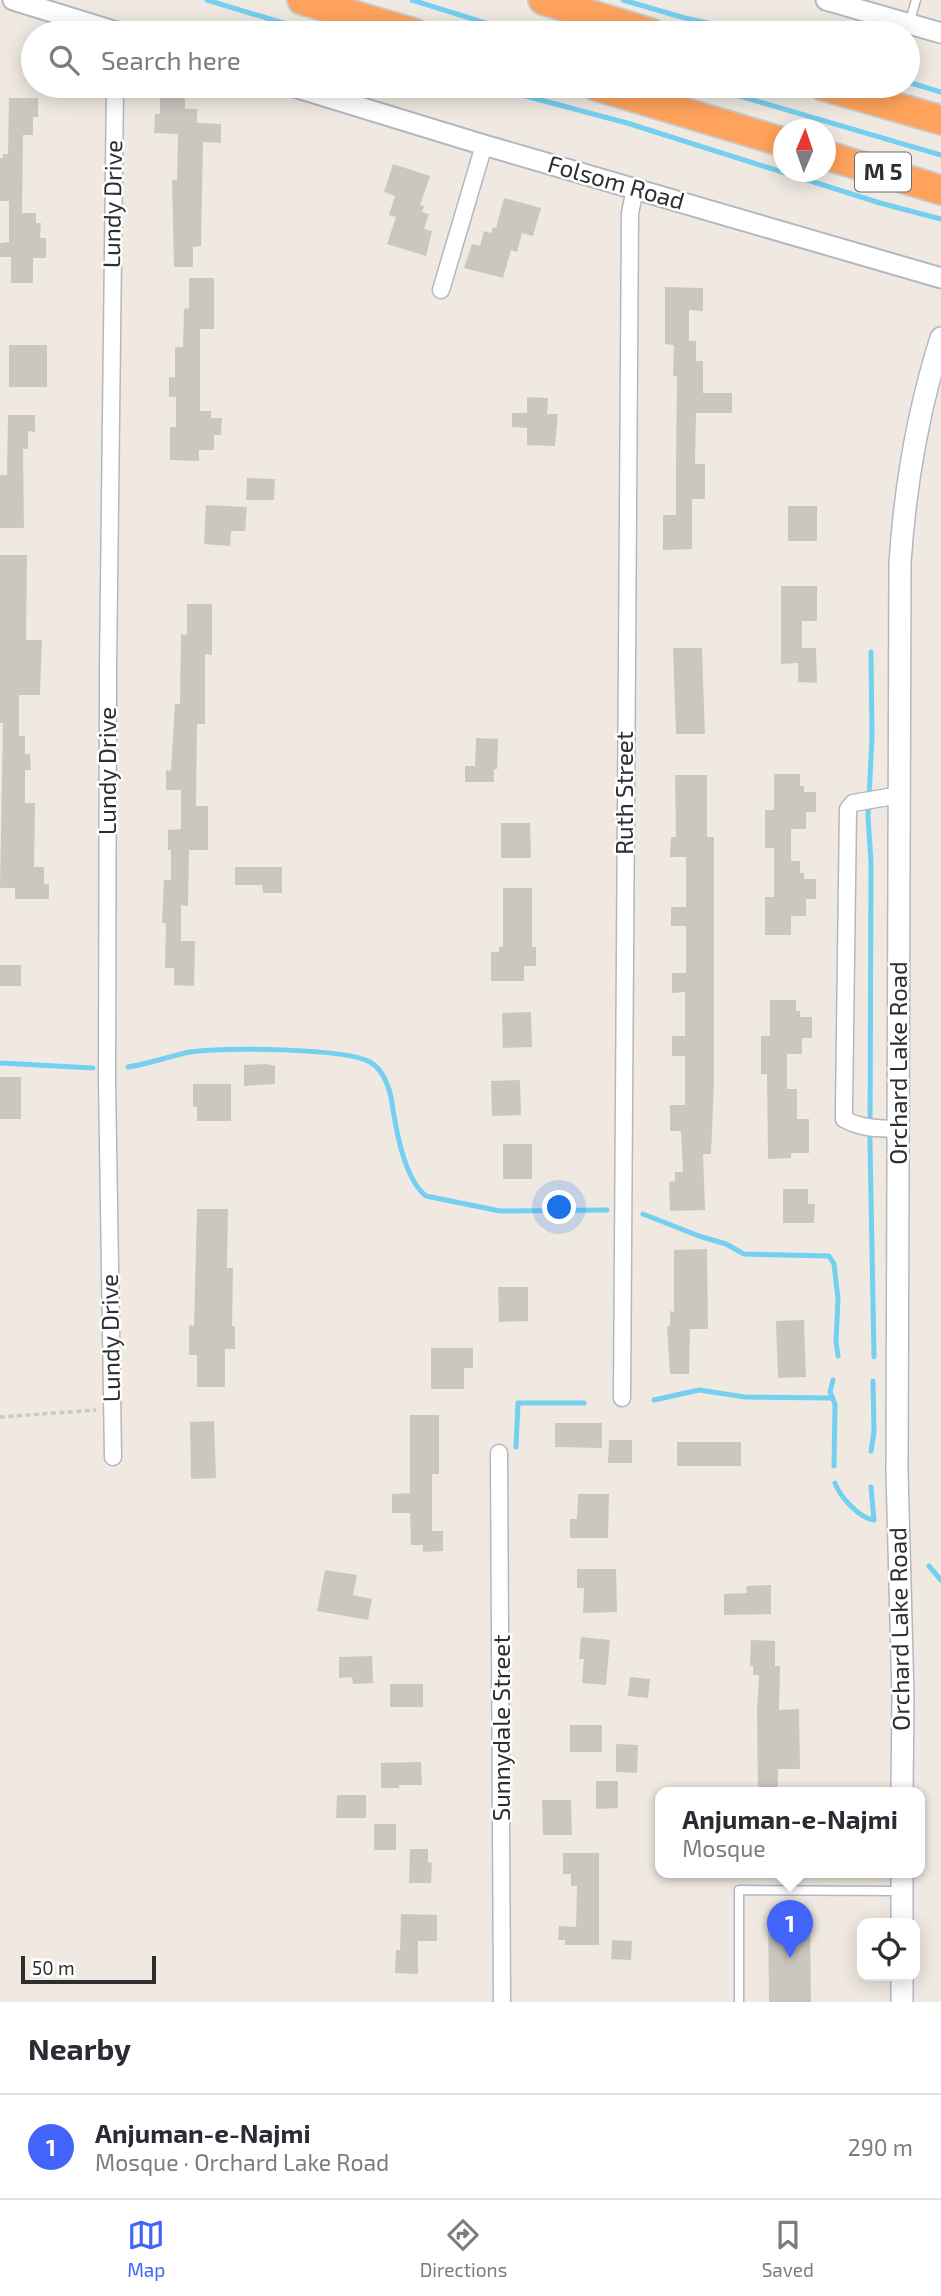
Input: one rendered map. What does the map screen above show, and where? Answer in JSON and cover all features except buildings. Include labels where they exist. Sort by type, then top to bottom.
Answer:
[{"type":"highway","points":[[302,0],[373,21]]},
{"type":"highway","points":[[543,0],[612,21]]},
{"type":"highway","points":[[636,98],[773,139]]},
{"type":"highway","points":[[864,98],[941,120]]},
{"type":"highway","name":"M 5","points":[[836,158],[941,190]]},
{"type":"main road","name":"Orchard Lake Road","points":[[902,1787],[903,1697],[897,1471],[900,563],[903,520],[919,418],[941,338]]},
{"type":"main road","points":[[902,1882],[902,1918]]},
{"type":"main road","points":[[902,1981],[902,2002]]},
{"type":"street","points":[[13,0],[81,21]]},
{"type":"street","points":[[826,0],[899,21]]},
{"type":"street","points":[[920,27],[941,33]]},
{"type":"street","name":"Lundy Drive","points":[[113,1457],[107,1080],[115,98]]},
{"type":"street","name":"Folsom Road","points":[[330,98],[941,278]]},
{"type":"street","points":[[441,289],[484,145]]},
{"type":"street","name":"Ruth Street","points":[[622,1398],[630,213],[635,189]]},
{"type":"street","points":[[898,1129],[867,1128],[853,1124],[845,1119],[844,1107],[848,809],[853,803],[900,795]]},
{"type":"street","name":"Sunnydale Street","points":[[499,1453],[502,2002]]},
{"type":"lane","points":[[910,21],[916,0]]},
{"type":"lane","points":[[738,2002],[739,1890],[902,1882]]},
{"type":"path","points":[[0,1417],[112,1408]]},
{"type":"waterway","points":[[207,0],[276,21]]},
{"type":"waterway","points":[[412,0],[479,21]]},
{"type":"waterway","points":[[623,0],[698,21]]},
{"type":"waterway","points":[[920,86],[941,92]]},
{"type":"waterway","points":[[533,98],[627,123],[880,203],[941,219]]},
{"type":"waterway","points":[[746,98],[941,155]]},
{"type":"waterway","points":[[871,652],[872,737],[868,817],[871,862],[870,1143],[874,1357]]},
{"type":"waterway","points":[[128,1067],[190,1052],[227,1049],[310,1051],[356,1057],[370,1062],[384,1077],[406,1164],[411,1177],[426,1196],[500,1211],[607,1210]]},
{"type":"waterway","points":[[0,1063],[93,1068]]},
{"type":"waterway","points":[[643,1214],[726,1244],[744,1254],[829,1256],[834,1264],[838,1299],[838,1356]]},
{"type":"waterway","points":[[833,1380],[830,1392],[835,1404],[834,1466]]},
{"type":"waterway","points":[[871,1451],[874,1432],[873,1381]]},
{"type":"waterway","points":[[654,1400],[699,1390],[745,1397],[831,1398]]},
{"type":"waterway","points":[[516,1447],[518,1403],[584,1403]]},
{"type":"waterway","points":[[835,1483],[851,1506],[874,1520],[871,1487]]},
{"type":"waterway","points":[[929,1566],[941,1580]]},
{"type":"place","name":"Anjuman-e-Najmi","points":[[790,1958]]}]
